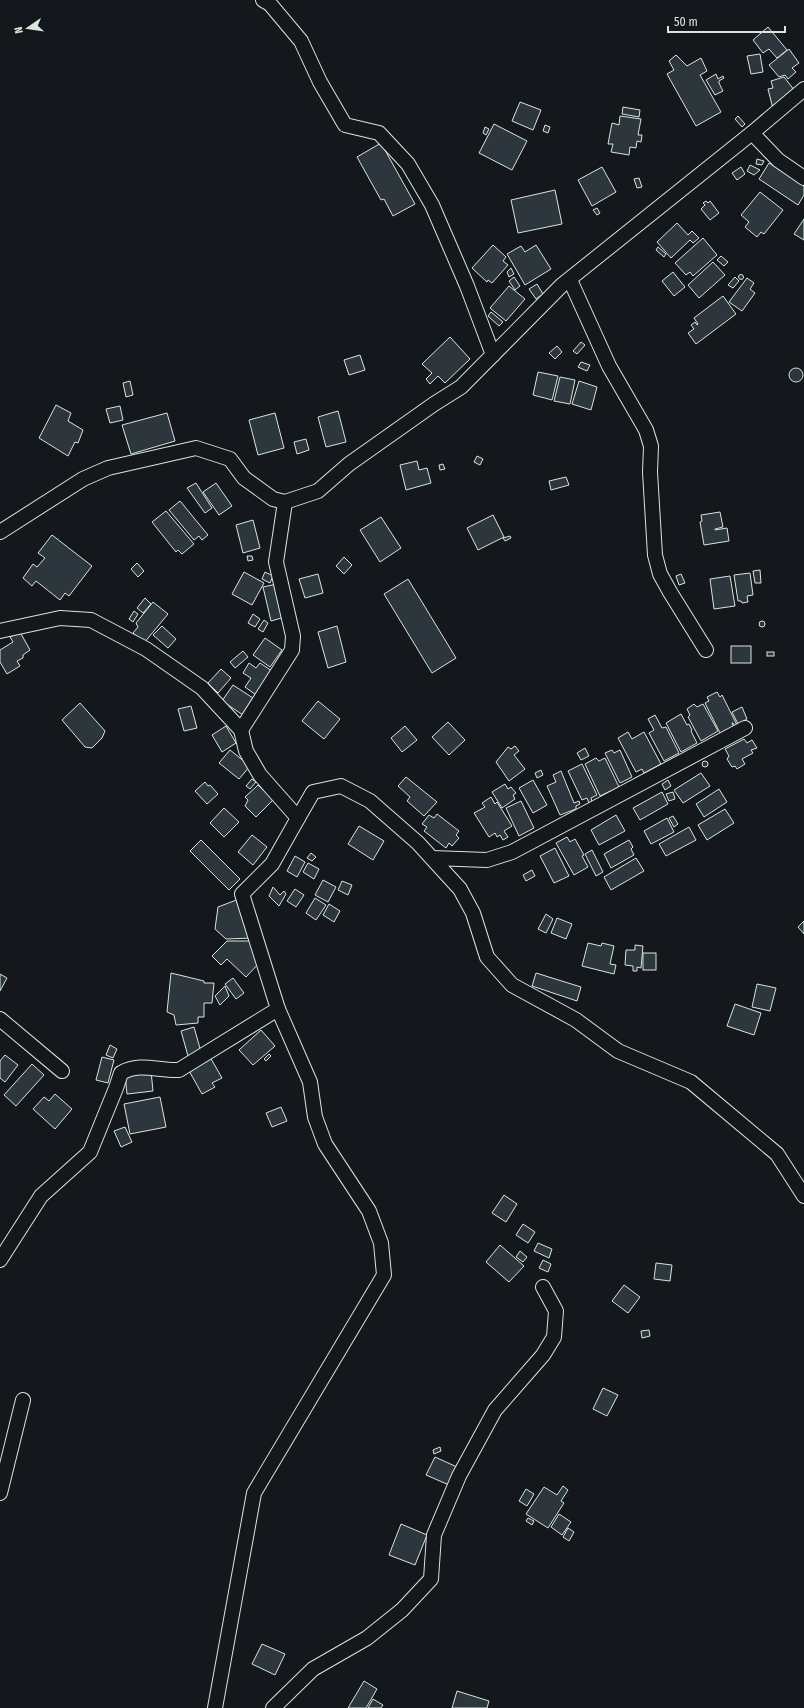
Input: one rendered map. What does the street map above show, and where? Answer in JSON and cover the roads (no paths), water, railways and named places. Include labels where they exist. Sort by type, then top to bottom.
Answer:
[{"type":"street","points":[[262,0],[270,4],[301,40],[320,82],[345,126],[380,133],[408,164],[432,205],[493,354]]},
{"type":"street","points":[[0,532],[83,479],[101,471],[196,448],[230,459],[244,478],[273,499],[285,502],[318,491],[349,464],[434,404],[460,388],[570,280],[752,133],[804,88]]},
{"type":"street","points":[[752,133],[778,160],[804,178]]},
{"type":"street","points":[[570,280],[609,366],[646,430],[652,446],[650,472],[655,555],[660,574],[706,650]]},
{"type":"street","points":[[241,730],[292,650],[293,636],[276,562],[285,502]]},
{"type":"street","points":[[0,631],[60,618],[91,620],[146,649],[202,688],[241,730],[246,751],[260,775],[298,818]]},
{"type":"street","points":[[432,858],[487,860],[512,852],[745,728]]},
{"type":"street","points":[[215,1708],[254,1492],[384,1275],[381,1243],[369,1211],[325,1144],[315,1117],[310,1082],[278,1009],[242,894],[272,864],[313,792],[341,786],[370,801],[418,843],[460,889],[473,913],[487,957],[512,985],[576,1020],[618,1051],[691,1082],[777,1154],[804,1196]]},
{"type":"street","points":[[0,1260],[41,1196],[90,1152],[121,1073],[129,1069],[145,1066],[179,1070],[278,1009]]},
{"type":"street","points":[[0,1018],[62,1071]]},
{"type":"street","points":[[272,1708],[313,1669],[367,1638],[402,1610],[431,1579],[434,1535],[458,1476],[495,1410],[543,1355],[554,1336],[556,1311],[542,1287]]},
{"type":"street","points":[[0,1493],[23,1400]]}]
